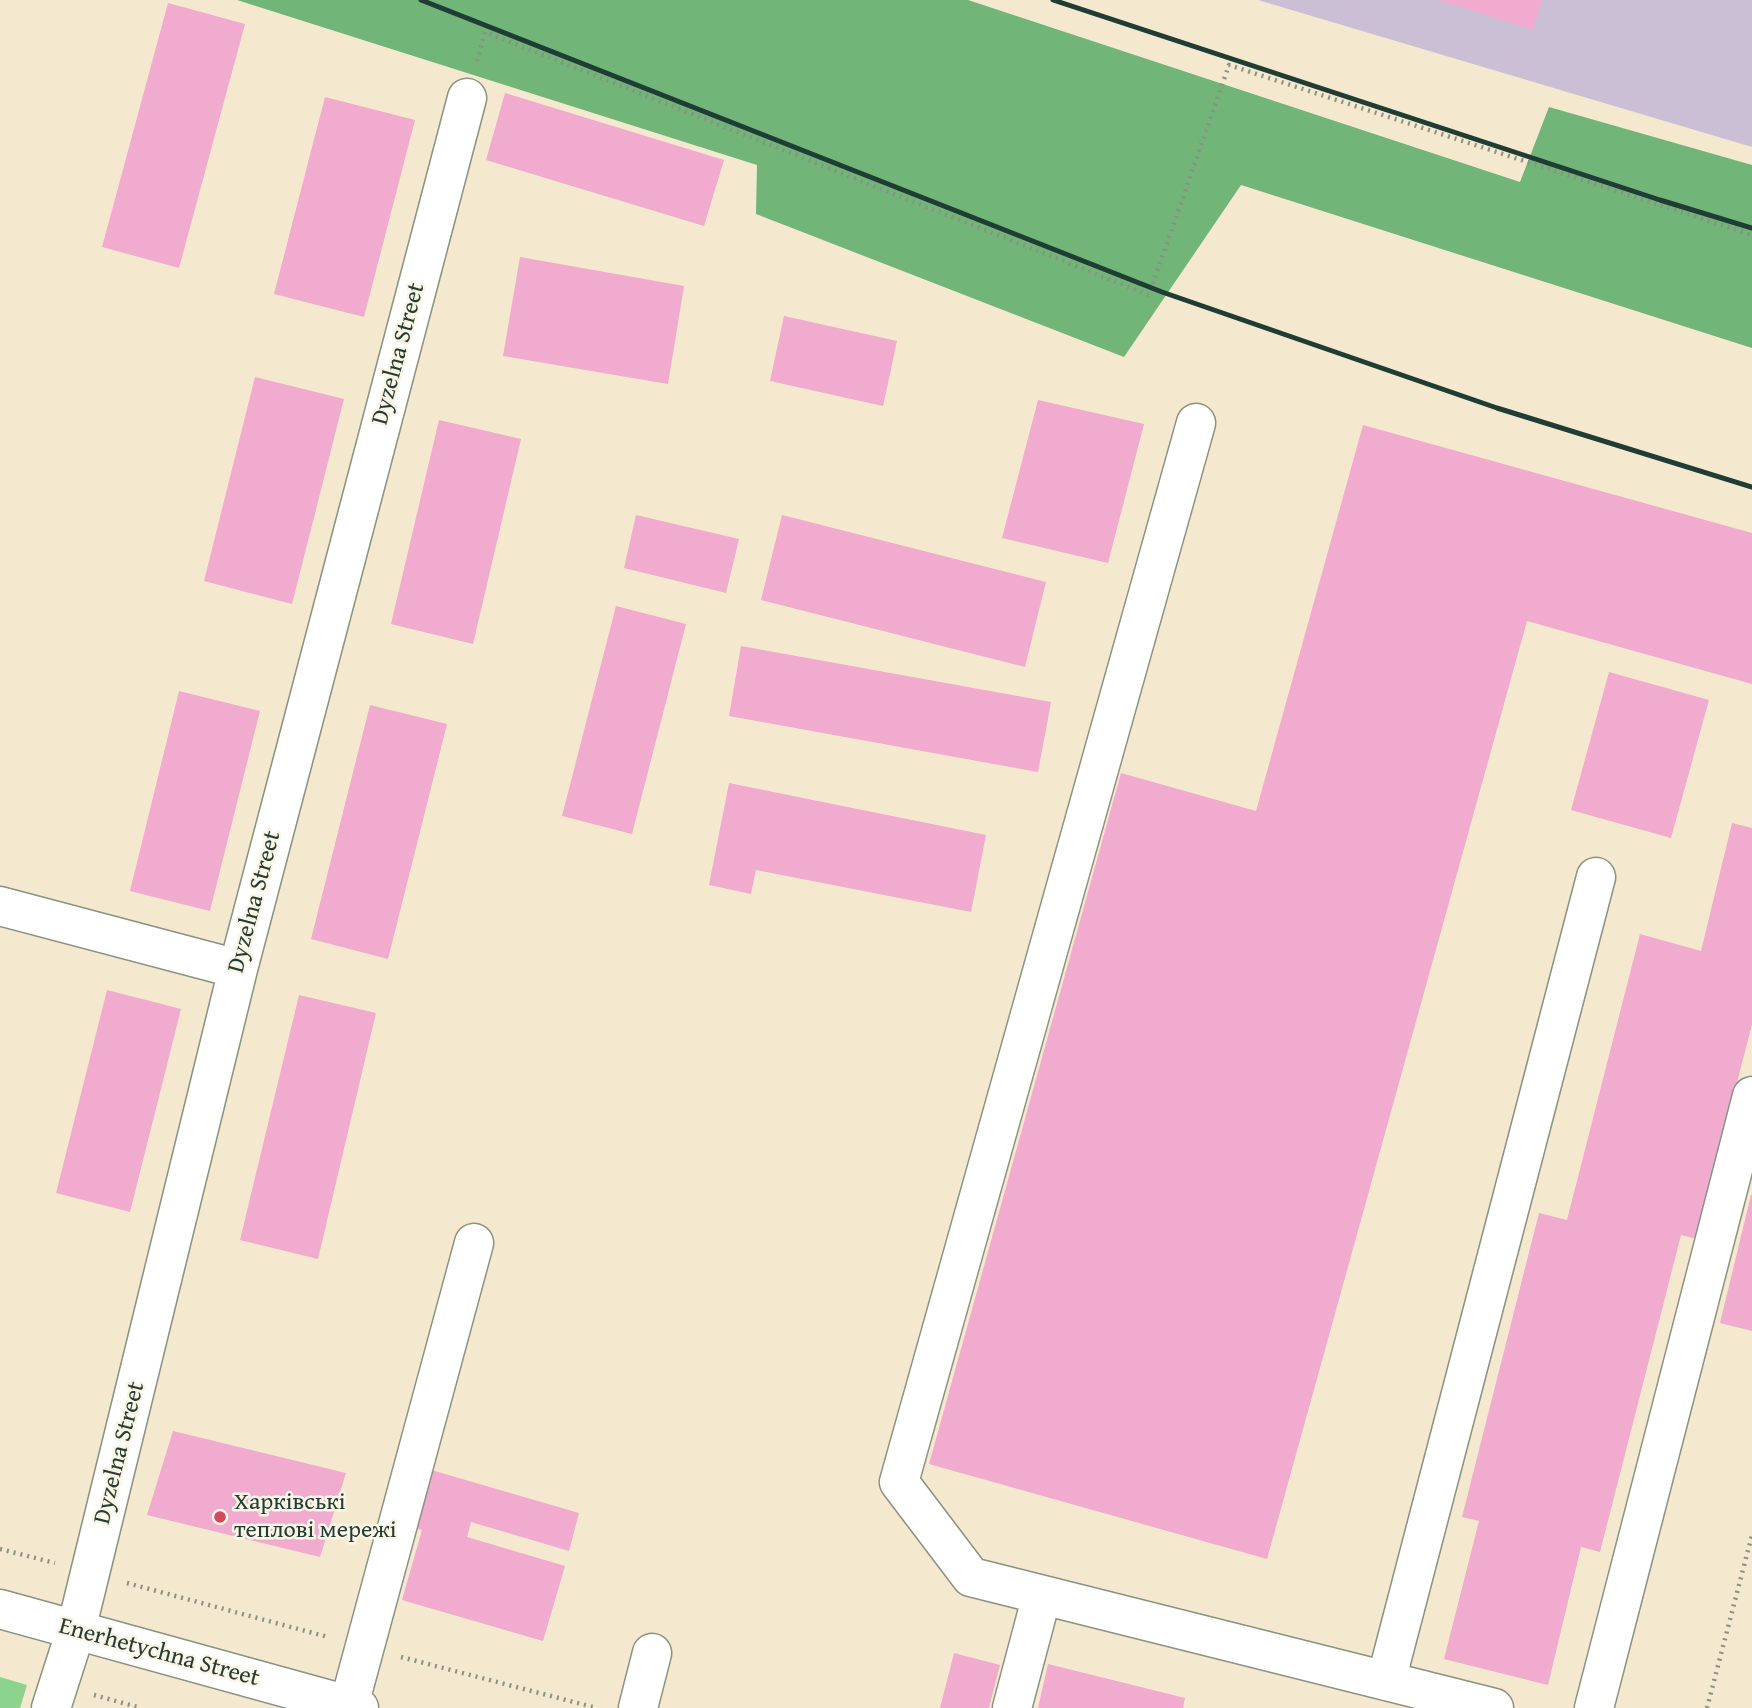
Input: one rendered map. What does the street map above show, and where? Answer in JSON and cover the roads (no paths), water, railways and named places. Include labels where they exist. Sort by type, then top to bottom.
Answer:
[{"type":"street","name":"Dyzelna Street","points":[[54,1696],[76,1630],[237,969],[467,98]]},
{"type":"street","points":[[1196,422],[899,1482],[971,1577],[1494,1708]]},
{"type":"street","points":[[1386,1681],[1596,877]]},
{"type":"street","points":[[0,906],[237,969]]},
{"type":"street","points":[[1594,1708],[1752,1096]]},
{"type":"street","points":[[354,1707],[365,1647],[474,1243]]},
{"type":"street","points":[[1012,1708],[1042,1595]]},
{"type":"street","name":"Enerhetychna Street","points":[[0,1609],[354,1707]]},
{"type":"street","points":[[638,1708],[652,1653]]},
{"type":"railway","points":[[421,0],[1162,292],[1497,408],[1752,487]]},
{"type":"railway","points":[[1053,0],[1752,228]]},
{"type":"place","name":"Харківські теплові мережі","points":[[220,1517]]}]
